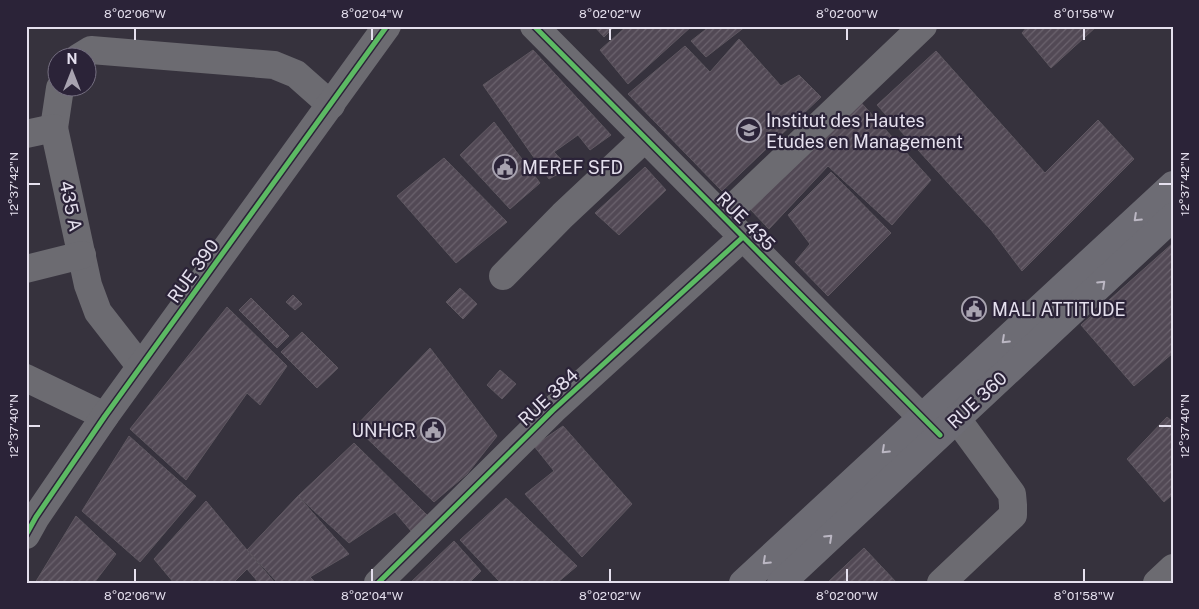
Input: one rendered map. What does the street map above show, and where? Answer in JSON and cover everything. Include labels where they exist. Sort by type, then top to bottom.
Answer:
[{"type":"main road","points":[[743,583],[939,424],[1173,185]]},
{"type":"main road","name":"RUE 360","points":[[781,583],[939,424],[1173,217]]},
{"type":"street","name":"RUE 390","points":[[26,535],[140,366],[387,26]]},
{"type":"street","name":"RUE 435","points":[[534,26],[742,237],[1012,494],[1013,515],[941,583]]},
{"type":"street","points":[[723,217],[923,26]]},
{"type":"street","points":[[98,51],[274,65],[296,74],[330,104]]},
{"type":"street","points":[[26,134],[54,128],[58,98]]},
{"type":"street","name":"435 A","points":[[54,128],[88,285],[98,312],[140,366]]},
{"type":"street","points":[[503,276],[645,138]]},
{"type":"street","name":"RUE 384","points":[[378,583],[553,410],[742,237]]},
{"type":"street","points":[[26,269],[82,255]]},
{"type":"street","points":[[26,378],[105,416]]},
{"type":"street","points":[[26,507],[61,481]]},
{"type":"street","points":[[1157,583],[1173,568]]},
{"type":"building","points":[[594,26],[615,26],[604,37]]},
{"type":"building","points":[[627,26],[692,26],[628,84],[600,50]]},
{"type":"building","points":[[710,26],[746,26],[706,57],[691,41]]},
{"type":"building","points":[[1028,26],[1097,26],[1051,68],[1022,33]]},
{"type":"building","points":[[739,39],[781,86],[799,75],[821,97],[722,191],[628,94],[685,46],[710,72]]},
{"type":"building","points":[[533,50],[611,135],[590,150],[578,135],[554,152],[569,168],[549,179],[483,85]]},
{"type":"building","points":[[936,51],[1045,173],[1098,120],[1134,159],[1022,271],[991,230],[877,105]]},
{"type":"building","points":[[856,97],[931,180],[892,225],[828,166],[769,229],[750,209]]},
{"type":"building","points":[[494,122],[540,183],[510,209],[460,155]]},
{"type":"building","points":[[444,158],[507,222],[456,263],[397,196]]},
{"type":"building","points":[[645,167],[666,190],[619,235],[595,213]]},
{"type":"building","points":[[831,172],[891,233],[828,296],[795,262],[810,244],[788,215]]},
{"type":"building","points":[[1173,243],[1173,353],[1134,386],[1081,325]]},
{"type":"building","points":[[460,288],[477,304],[463,319],[446,302]]},
{"type":"building","points":[[293,295],[302,304],[295,310],[286,302]]},
{"type":"building","points":[[251,298],[289,336],[277,348],[239,310]]},
{"type":"building","points":[[227,307],[287,366],[260,405],[247,393],[186,480],[130,429]]},
{"type":"building","points":[[302,332],[338,368],[317,388],[281,352]]},
{"type":"building","points":[[430,348],[497,436],[467,474],[434,502],[355,427]]},
{"type":"building","points":[[500,370],[516,384],[502,399],[487,385]]},
{"type":"building","points":[[1167,417],[1173,422],[1173,494],[1164,502],[1127,459]]},
{"type":"building","points":[[563,426],[632,504],[582,557],[525,494],[554,471],[534,446]]},
{"type":"building","points":[[129,436],[196,496],[140,562],[82,511]]},
{"type":"building","points":[[354,443],[429,517],[411,531],[395,512],[349,543],[298,496]]},
{"type":"building","points":[[298,496],[349,554],[310,577],[316,583],[278,583],[247,550]]},
{"type":"building","points":[[506,498],[577,566],[557,583],[501,583],[460,540]]},
{"type":"building","points":[[206,501],[275,583],[259,583],[247,569],[233,583],[174,583],[154,559]]},
{"type":"building","points":[[76,516],[116,554],[94,583],[35,583]]},
{"type":"building","points":[[454,541],[481,571],[469,583],[410,583]]},
{"type":"building","points":[[864,548],[897,583],[827,583]]},
{"type":"cycle path","points":[[26,535],[36,517],[105,416],[387,26]]},
{"type":"cycle path","points":[[534,26],[940,435]]},
{"type":"cycle path","points":[[378,583],[553,410],[743,237]]},
{"type":"place","name":"Institut des Hautes Etudes en Management","points":[[749,130]]},
{"type":"place","name":"MEREF SFD","points":[[505,167]]},
{"type":"place","name":"MALI ATTITUDE","points":[[974,309]]},
{"type":"place","name":"UNHCR","points":[[433,430]]}]
